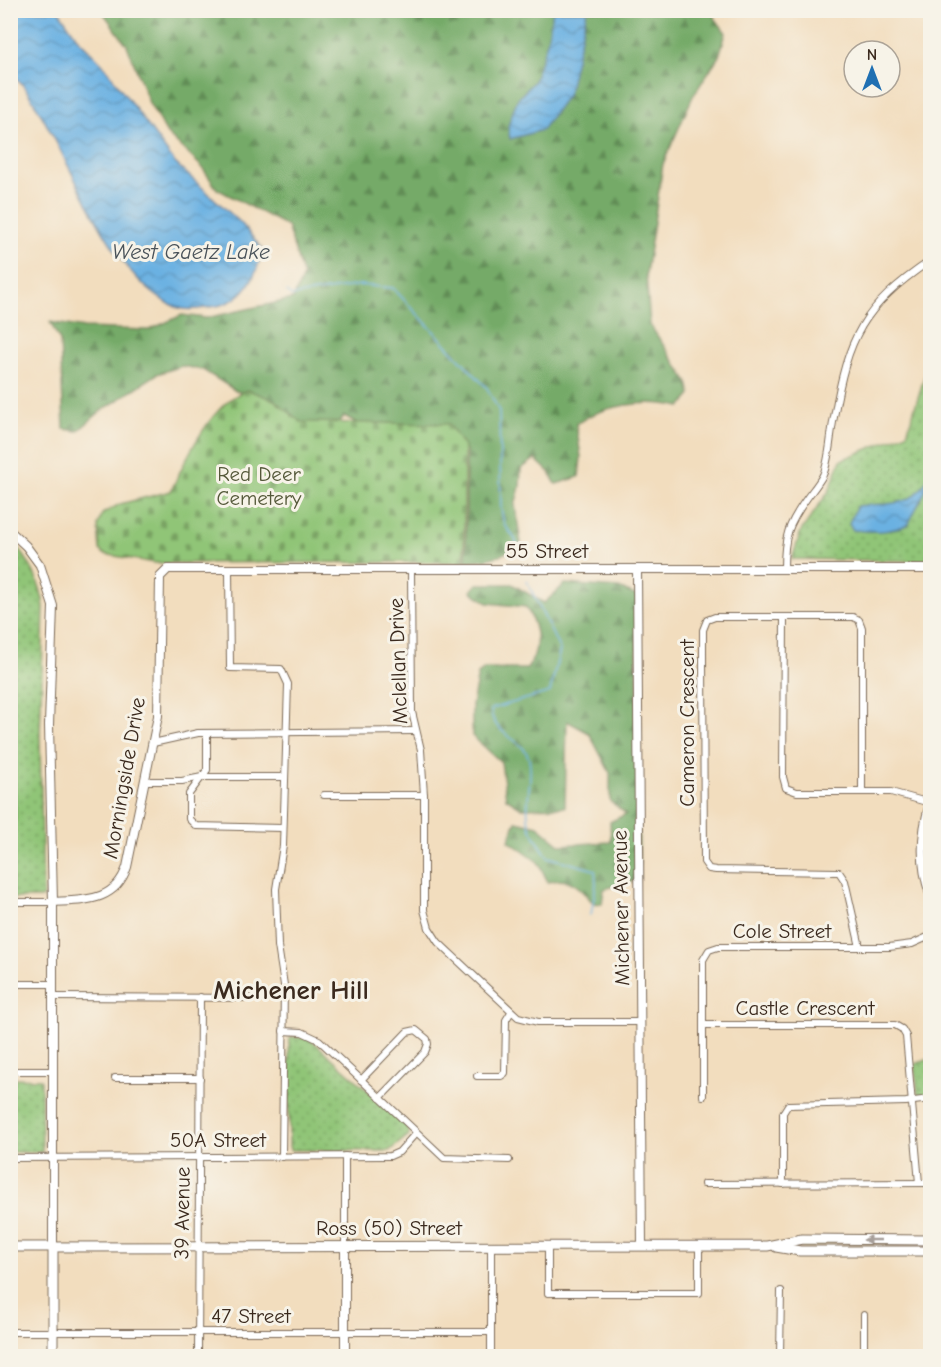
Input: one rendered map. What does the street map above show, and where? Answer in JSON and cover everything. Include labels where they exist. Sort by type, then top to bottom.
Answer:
[{"type":"main road","name":"Ross (50) Street","points":[[767,1246],[802,1239],[930,1240]]},
{"type":"main road","name":"Ross (50) Street","points":[[10,1247],[767,1246],[800,1251],[930,1251]]},
{"type":"main road","points":[[53,1247],[53,1356]]},
{"type":"street","points":[[784,569],[784,544],[788,527],[823,475],[842,372],[855,338],[870,312],[895,285],[930,261]]},
{"type":"street","points":[[10,531],[37,560],[52,597],[48,725],[52,902],[53,1247]]},
{"type":"street","points":[[229,569],[230,668],[277,669],[284,672],[288,684],[283,828],[276,889],[283,998],[282,1157]]},
{"type":"street","name":"55 Street","points":[[164,571],[229,569],[930,569]]},
{"type":"street","name":"Mclellan Drive","points":[[411,569],[412,708],[421,750],[424,795],[424,910],[432,934],[511,1012]]},
{"type":"street","name":"Michener Avenue","points":[[637,569],[642,1246]]},
{"type":"street","name":"Morningside Drive","points":[[52,902],[94,899],[109,893],[119,883],[130,858],[158,716],[160,577],[164,571]]},
{"type":"street","name":"Cameron Crescent","points":[[860,947],[844,881],[839,872],[716,870],[706,866],[703,859],[704,626],[707,620],[715,617],[849,617],[860,622],[862,791]]},
{"type":"street","points":[[783,617],[784,785],[797,792],[898,793],[930,803],[923,852],[930,894]]},
{"type":"street","points":[[153,743],[207,733],[416,731]]},
{"type":"street","points":[[207,733],[207,768],[189,794],[189,819],[196,826],[283,828]]},
{"type":"street","points":[[145,781],[182,781],[202,777],[284,777]]},
{"type":"street","points":[[324,795],[424,795]]},
{"type":"street","points":[[10,902],[52,902]]},
{"type":"street","name":"Cole Street","points":[[704,1025],[703,960],[709,950],[718,947],[898,947],[930,936]]},
{"type":"street","points":[[10,984],[52,984]]},
{"type":"street","points":[[52,997],[283,998]]},
{"type":"street","name":"39 Avenue","points":[[198,1356],[200,997]]},
{"type":"street","points":[[477,1076],[501,1076],[506,1073],[507,1018],[511,1012],[534,1022],[640,1022]]},
{"type":"street","points":[[704,1025],[704,1096]]},
{"type":"street","name":"Castle Crescent","points":[[704,1025],[898,1026],[906,1036],[912,1102]]},
{"type":"street","points":[[361,1080],[410,1031],[416,1030],[427,1039],[425,1052],[380,1098]]},
{"type":"street","points":[[283,1031],[302,1032],[314,1037],[439,1155],[448,1159],[509,1160]]},
{"type":"street","points":[[10,1071],[53,1071]]},
{"type":"street","points":[[115,1078],[200,1078]]},
{"type":"street","points":[[783,1184],[783,1113],[788,1105],[912,1102],[930,1099]]},
{"type":"street","points":[[912,1102],[919,1183]]},
{"type":"street","name":"50A Street","points":[[10,1158],[390,1156],[399,1152],[416,1133]]},
{"type":"street","points":[[345,1156],[345,1356]]},
{"type":"street","points":[[704,1184],[930,1183]]},
{"type":"street","points":[[491,1246],[491,1356]]},
{"type":"street","points":[[548,1246],[548,1293],[699,1293],[699,1246]]},
{"type":"street","points":[[780,1356],[781,1291]]},
{"type":"street","points":[[864,1315],[864,1356]]},
{"type":"street","name":"47 Street","points":[[10,1332],[491,1332]]},
{"type":"green space","points":[[713,10],[715,18],[726,33],[719,56],[693,96],[663,164],[646,274],[650,325],[688,382],[691,395],[681,407],[654,403],[627,405],[600,412],[576,424],[581,457],[579,477],[556,484],[549,472],[535,459],[521,469],[520,487],[515,505],[521,543],[508,552],[482,560],[466,561],[466,450],[449,436],[375,432],[344,416],[338,425],[300,430],[262,397],[236,391],[203,370],[182,366],[157,374],[101,411],[78,431],[64,429],[60,341],[50,322],[84,328],[149,330],[182,315],[206,318],[293,299],[303,276],[287,226],[217,189],[201,166],[167,134],[149,103],[127,45],[102,11]]},
{"type":"green space","points":[[930,359],[930,561],[792,559],[801,531],[829,491],[841,460],[907,433]]},
{"type":"green space","name":"Red Deer Cemetery","points":[[248,390],[274,400],[301,422],[449,424],[464,447],[464,562],[154,563],[104,554],[100,550],[98,525],[102,514],[120,504],[171,491],[192,448],[212,418],[235,396]]},
{"type":"green space","points":[[10,540],[23,554],[33,571],[44,607],[40,736],[43,897],[40,898],[12,898]]},
{"type":"green space","points":[[477,584],[512,584],[544,603],[565,584],[619,588],[637,596],[639,880],[604,889],[602,904],[593,903],[574,884],[562,880],[548,882],[538,862],[509,841],[516,821],[538,826],[561,845],[611,842],[610,822],[626,814],[610,801],[610,773],[589,733],[567,721],[565,807],[522,808],[506,798],[501,762],[472,736],[472,705],[478,674],[485,669],[527,669],[536,646],[535,630],[526,607],[488,603],[471,591]]},
{"type":"green space","points":[[10,679],[15,819],[11,826],[10,826]]},
{"type":"green space","points":[[291,1037],[309,1038],[407,1126],[409,1135],[389,1151],[291,1150],[289,1147],[289,1040]]},
{"type":"green space","points":[[930,1059],[930,1092],[918,1096],[915,1064]]},
{"type":"green space","points":[[11,1078],[41,1079],[42,1152],[11,1152]]},
{"type":"water","name":"West Gaetz Lake","points":[[11,10],[59,11],[78,39],[102,63],[175,163],[241,223],[262,249],[253,277],[235,298],[227,303],[202,309],[176,307],[156,295],[120,258],[90,209],[37,107],[11,70],[9,49]]},
{"type":"water","points":[[553,11],[587,11],[568,94],[542,130],[510,139],[508,126],[517,100],[534,81],[547,42]]},
{"type":"water","points":[[930,473],[928,485],[909,524],[882,531],[853,530],[849,523],[857,506],[891,504],[909,499],[924,485]]},
{"type":"waterway","points":[[287,292],[291,296],[360,285],[393,288],[487,388],[499,411],[501,508],[504,524],[515,539],[520,556]]},
{"type":"waterway","points":[[527,581],[560,650],[550,692],[491,709],[497,725],[521,746],[529,759],[528,812],[534,836],[548,857],[595,870],[596,884],[591,915]]},
{"type":"district","name":"Michener Hill","points":[[291,990]]}]
